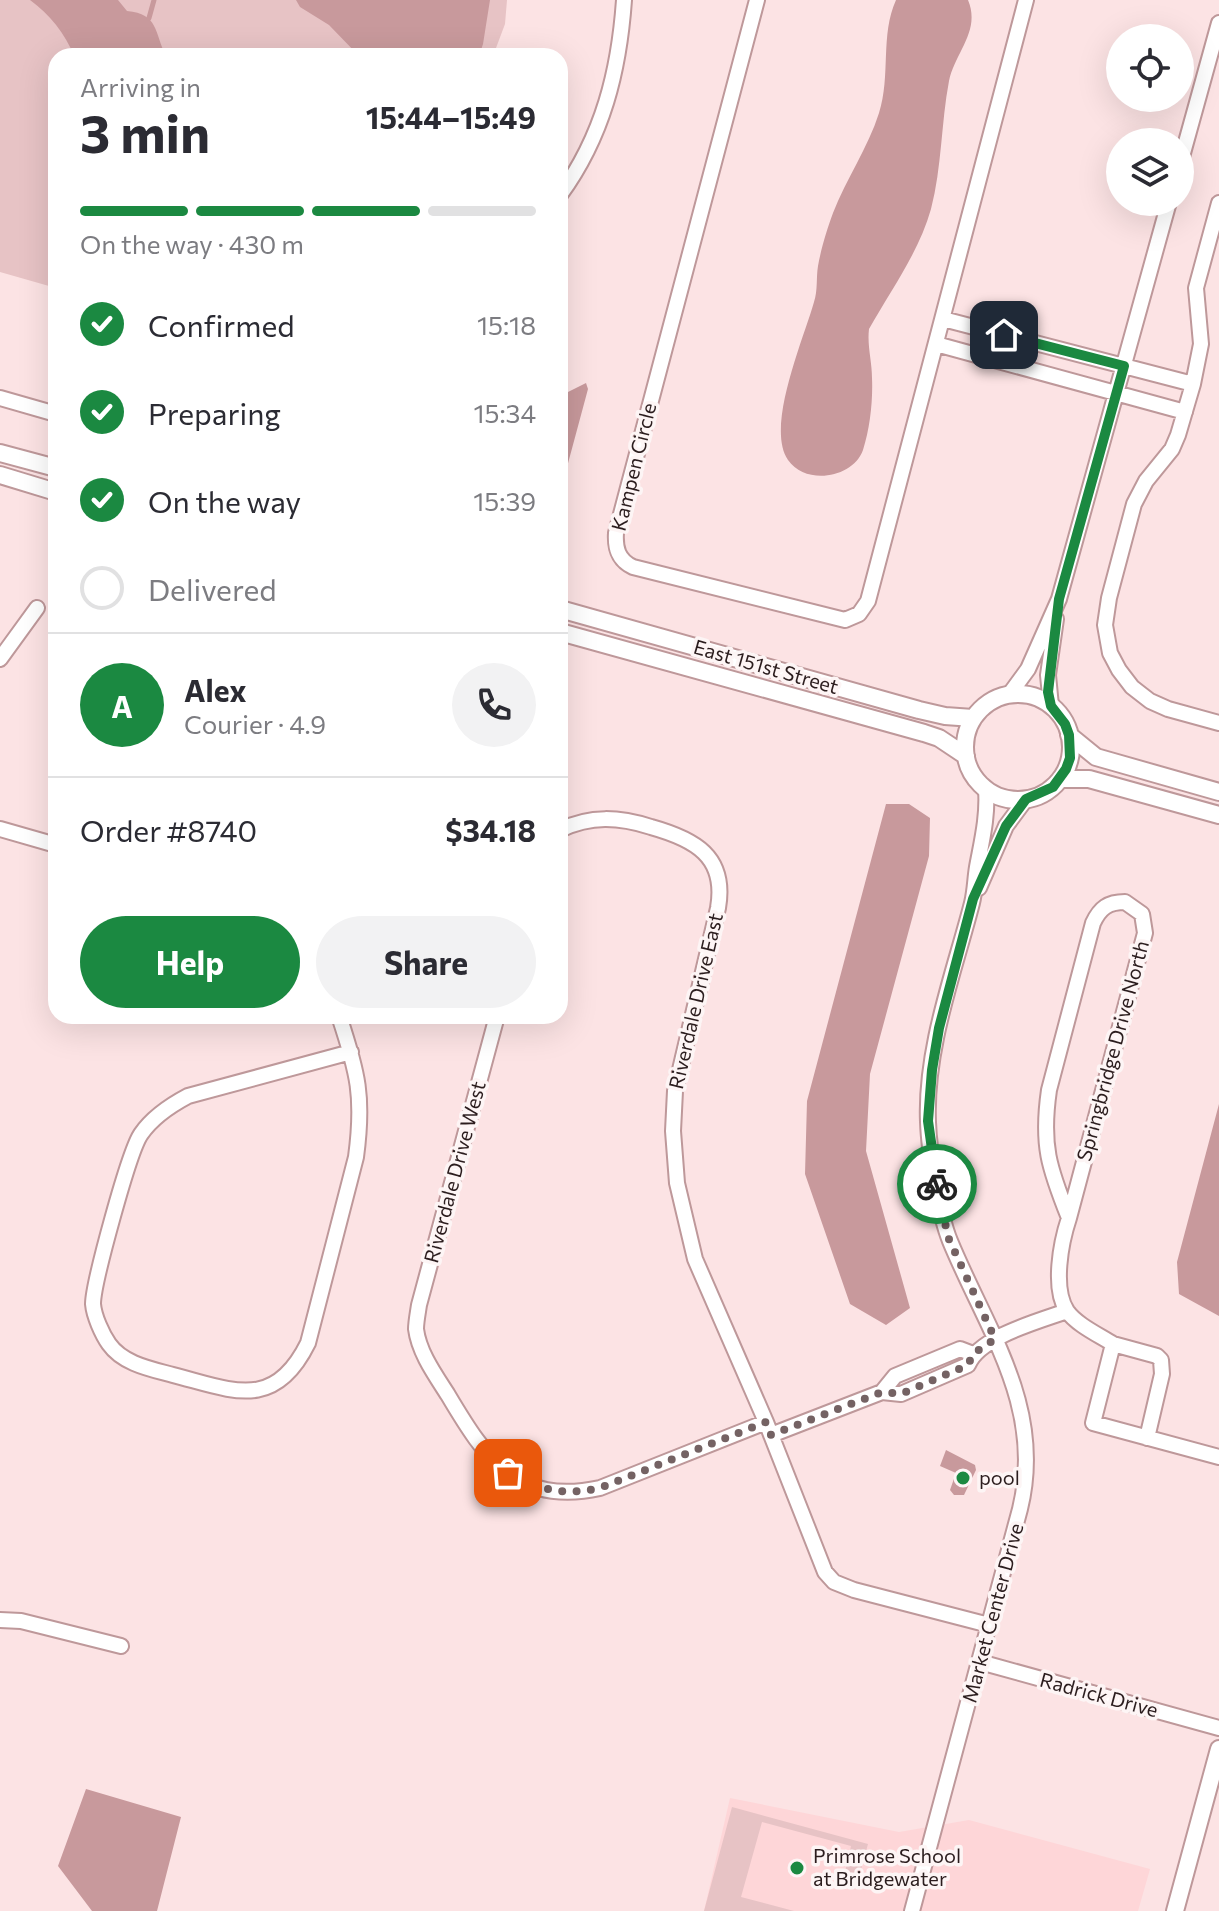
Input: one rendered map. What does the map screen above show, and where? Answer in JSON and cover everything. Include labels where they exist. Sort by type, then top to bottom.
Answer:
[{"type":"street","points":[[568,183],[583,161],[607,102],[616,69],[624,0]]},
{"type":"street","name":"Kampen Circle","points":[[757,0],[616,533],[616,547],[621,559],[639,568],[836,620],[859,614],[868,601],[1026,0]]},
{"type":"street","points":[[1190,128],[1219,23]]},
{"type":"street","points":[[1219,203],[1196,288],[1201,344],[1193,384],[1172,449],[1146,481],[1134,504],[1106,611],[1107,639],[1119,670],[1141,694],[1168,709],[1219,723]]},
{"type":"street","points":[[1051,706],[1048,675],[1059,599],[1165,216]]},
{"type":"street","points":[[943,319],[1193,384]]},
{"type":"street","points":[[936,344],[1185,412]]},
{"type":"street","points":[[0,398],[48,412]]},
{"type":"street","points":[[0,453],[48,466]]},
{"type":"street","points":[[0,475],[48,490]]},
{"type":"street","points":[[1009,695],[1028,669],[1059,599]]},
{"type":"street","points":[[0,659],[37,608]]},
{"type":"street","name":"East 151st Street","points":[[568,611],[919,710],[973,718]]},
{"type":"street","name":"East 151st Street","points":[[568,634],[924,733],[939,738],[966,756]]},
{"type":"street","points":[[1009,695],[1031,696],[1051,706],[1065,724],[1069,735],[1070,758],[1060,779],[1045,792],[1026,799],[1005,798],[986,789],[970,769],[966,756],[965,743],[973,718],[983,707],[1009,695]]},
{"type":"street","points":[[1069,735],[1096,757],[1219,792]]},
{"type":"street","points":[[1060,779],[1089,779],[1219,815]]},
{"type":"street","name":"Market Center Drive","points":[[912,1911],[1024,1493],[1028,1455],[1021,1408],[995,1339],[948,1237],[934,1171],[928,1121],[939,1028],[973,899],[987,808],[986,789]]},
{"type":"street","name":"Market Center Drive","points":[[973,899],[1006,826],[1026,799]]},
{"type":"street","name":"Riverdale Drive East","points":[[568,827],[589,819],[603,818],[637,822],[681,835],[695,843],[717,874],[720,892],[718,908],[675,1091],[674,1156],[682,1210],[695,1259],[823,1568],[831,1579],[854,1590],[989,1625]]},
{"type":"street","points":[[0,829],[48,843]]},
{"type":"street","name":"Springbridge Drive North","points":[[1067,1311],[1063,1300],[1060,1258],[1145,933],[1142,914],[1125,902],[1107,905],[1099,911],[1093,923],[1049,1090],[1046,1153],[1054,1183],[1069,1218]]},
{"type":"street","points":[[342,1024],[351,1052],[359,1081],[361,1110],[356,1157],[308,1343],[297,1365],[283,1378],[264,1388],[240,1392],[144,1367],[123,1358],[109,1345],[93,1305],[129,1161],[141,1134],[171,1105],[188,1096],[351,1052]]},
{"type":"street","name":"Riverdale Drive West","points":[[495,1024],[419,1305],[416,1329],[428,1362],[476,1443],[489,1458],[529,1485],[556,1492],[578,1493],[768,1429]]},
{"type":"street","points":[[768,1429],[882,1392],[895,1376],[960,1349],[973,1354],[995,1339],[1067,1311],[1113,1344],[1157,1356],[1161,1360],[1162,1374],[1147,1438]]},
{"type":"street","points":[[1113,1344],[1093,1423],[1219,1457]]},
{"type":"street","points":[[0,1620],[21,1621],[121,1646]]},
{"type":"street","name":"Radrick Drive","points":[[980,1662],[1219,1728]]},
{"type":"street","points":[[1175,1911],[1219,1749]]},
{"type":"shaded area","points":[[0,0],[507,0],[505,24],[496,48],[48,48],[48,286],[0,272]]},
{"type":"shaded area","points":[[30,0],[118,0],[127,11],[150,20],[163,48],[70,48],[44,12]]},
{"type":"shaded area","points":[[296,0],[490,0],[482,48],[351,48],[329,25],[300,7]]},
{"type":"shaded area","points":[[896,0],[968,0],[971,22],[949,81],[937,177],[926,225],[912,256],[869,329],[872,396],[863,450],[850,467],[817,476],[796,468],[788,460],[782,445],[783,405],[815,298],[822,246],[838,200],[869,139],[883,99],[888,27]]},
{"type":"shaded area","points":[[586,383],[588,389],[568,463],[568,392]]},
{"type":"shaded area","points":[[886,804],[909,804],[930,818],[929,856],[870,1074],[866,1151],[910,1308],[886,1325],[850,1304],[805,1174],[807,1101]]},
{"type":"shaded area","points":[[1219,1104],[1219,1316],[1179,1294],[1177,1262]]},
{"type":"shaded area","name":"pool","points":[[946,1450],[975,1465],[976,1470],[964,1495],[954,1495],[950,1490],[956,1473],[940,1466]]},
{"type":"shaded area","points":[[86,1789],[181,1817],[157,1911],[92,1911],[58,1866]]},
{"type":"shaded area","points":[[730,1798],[899,1832],[969,1820],[1150,1869],[1138,1911],[704,1911]]},
{"type":"shaded area","points":[[732,1807],[868,1844],[857,1884],[843,1880],[851,1846],[762,1822],[741,1897],[794,1911],[704,1911]]},
{"type":"waterway","points":[[149,18],[154,0]]},
{"type":"way so far","points":[[508,1473],[529,1485],[556,1492],[578,1493],[600,1488],[766,1422],[771,1435],[882,1392],[901,1394],[968,1365],[973,1354],[995,1339],[948,1237],[937,1184]]},
{"type":"place","name":"pool","points":[[963,1478]]},
{"type":"place","name":"Primrose School at Bridgewater","points":[[797,1868]]},
{"type":"route","points":[[937,1184],[928,1121],[932,1070],[939,1028],[973,899],[1006,826],[1026,799],[1053,787],[1070,758],[1071,747],[1065,724],[1051,706],[1048,675],[1059,599],[1124,366],[1004,335]]}]
